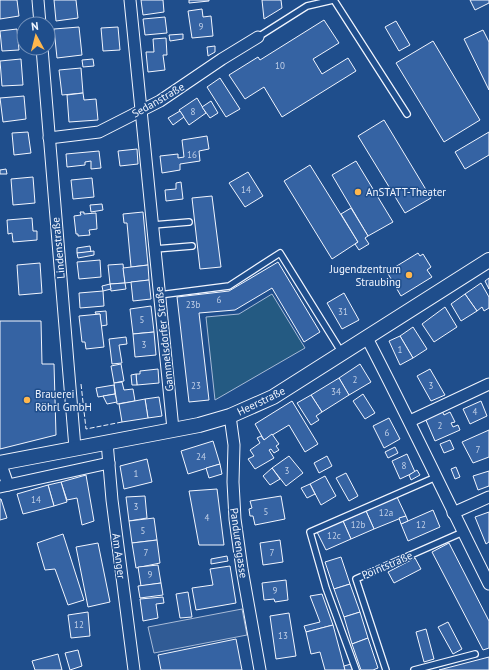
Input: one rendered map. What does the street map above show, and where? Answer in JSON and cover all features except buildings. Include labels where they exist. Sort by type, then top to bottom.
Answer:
[{"type":"street","points":[[38,0],[39,16]]},
{"type":"street","name":"Gammelsdorfer Straße","points":[[130,0],[173,430]]},
{"type":"street","name":"Sedanstraße","points":[[49,138],[99,132],[160,101],[222,59],[258,37]]},
{"type":"street","name":"Lindenstraße","points":[[43,56],[75,448]]},
{"type":"street","name":"Heerstraße","points":[[108,463],[4,486],[0,463],[199,425],[230,416],[273,397],[489,260]]},
{"type":"street","points":[[368,338],[489,584]]},
{"type":"street","points":[[410,421],[489,384]]},
{"type":"street","name":"Pandurengasse","points":[[230,416],[234,445],[233,482],[235,519],[242,569],[260,670]]},
{"type":"street","name":"Am Anger","points":[[107,442],[108,463],[134,670]]},
{"type":"street","points":[[453,513],[489,497]]},
{"type":"lane","points":[[258,37],[307,6],[333,0],[407,114]]},
{"type":"lane","points":[[152,225],[189,222]]},
{"type":"lane","points":[[155,249],[192,246]]},
{"type":"lane","points":[[159,295],[229,286],[280,253],[342,354]]},
{"type":"lane","points":[[356,670],[326,588],[310,532],[436,477]]},
{"type":"lane","name":"Pointstraße","points":[[386,670],[356,579],[463,532]]},
{"type":"lane","points":[[414,670],[475,654]]},
{"type":"shaded area","points":[[272,294],[305,348],[215,400],[206,317],[239,314]]},
{"type":"shaded area","points":[[242,609],[247,635],[154,653],[148,627]]},
{"type":"fence","points":[[81,384],[86,429],[122,422]]},
{"type":"place","name":"AnSTATT-Theater","points":[[358,192]]},
{"type":"place","name":"Jugendzentrum Straubing","points":[[409,275]]},
{"type":"place","name":"Brauerei Röhrl GmbH","points":[[27,400]]}]
